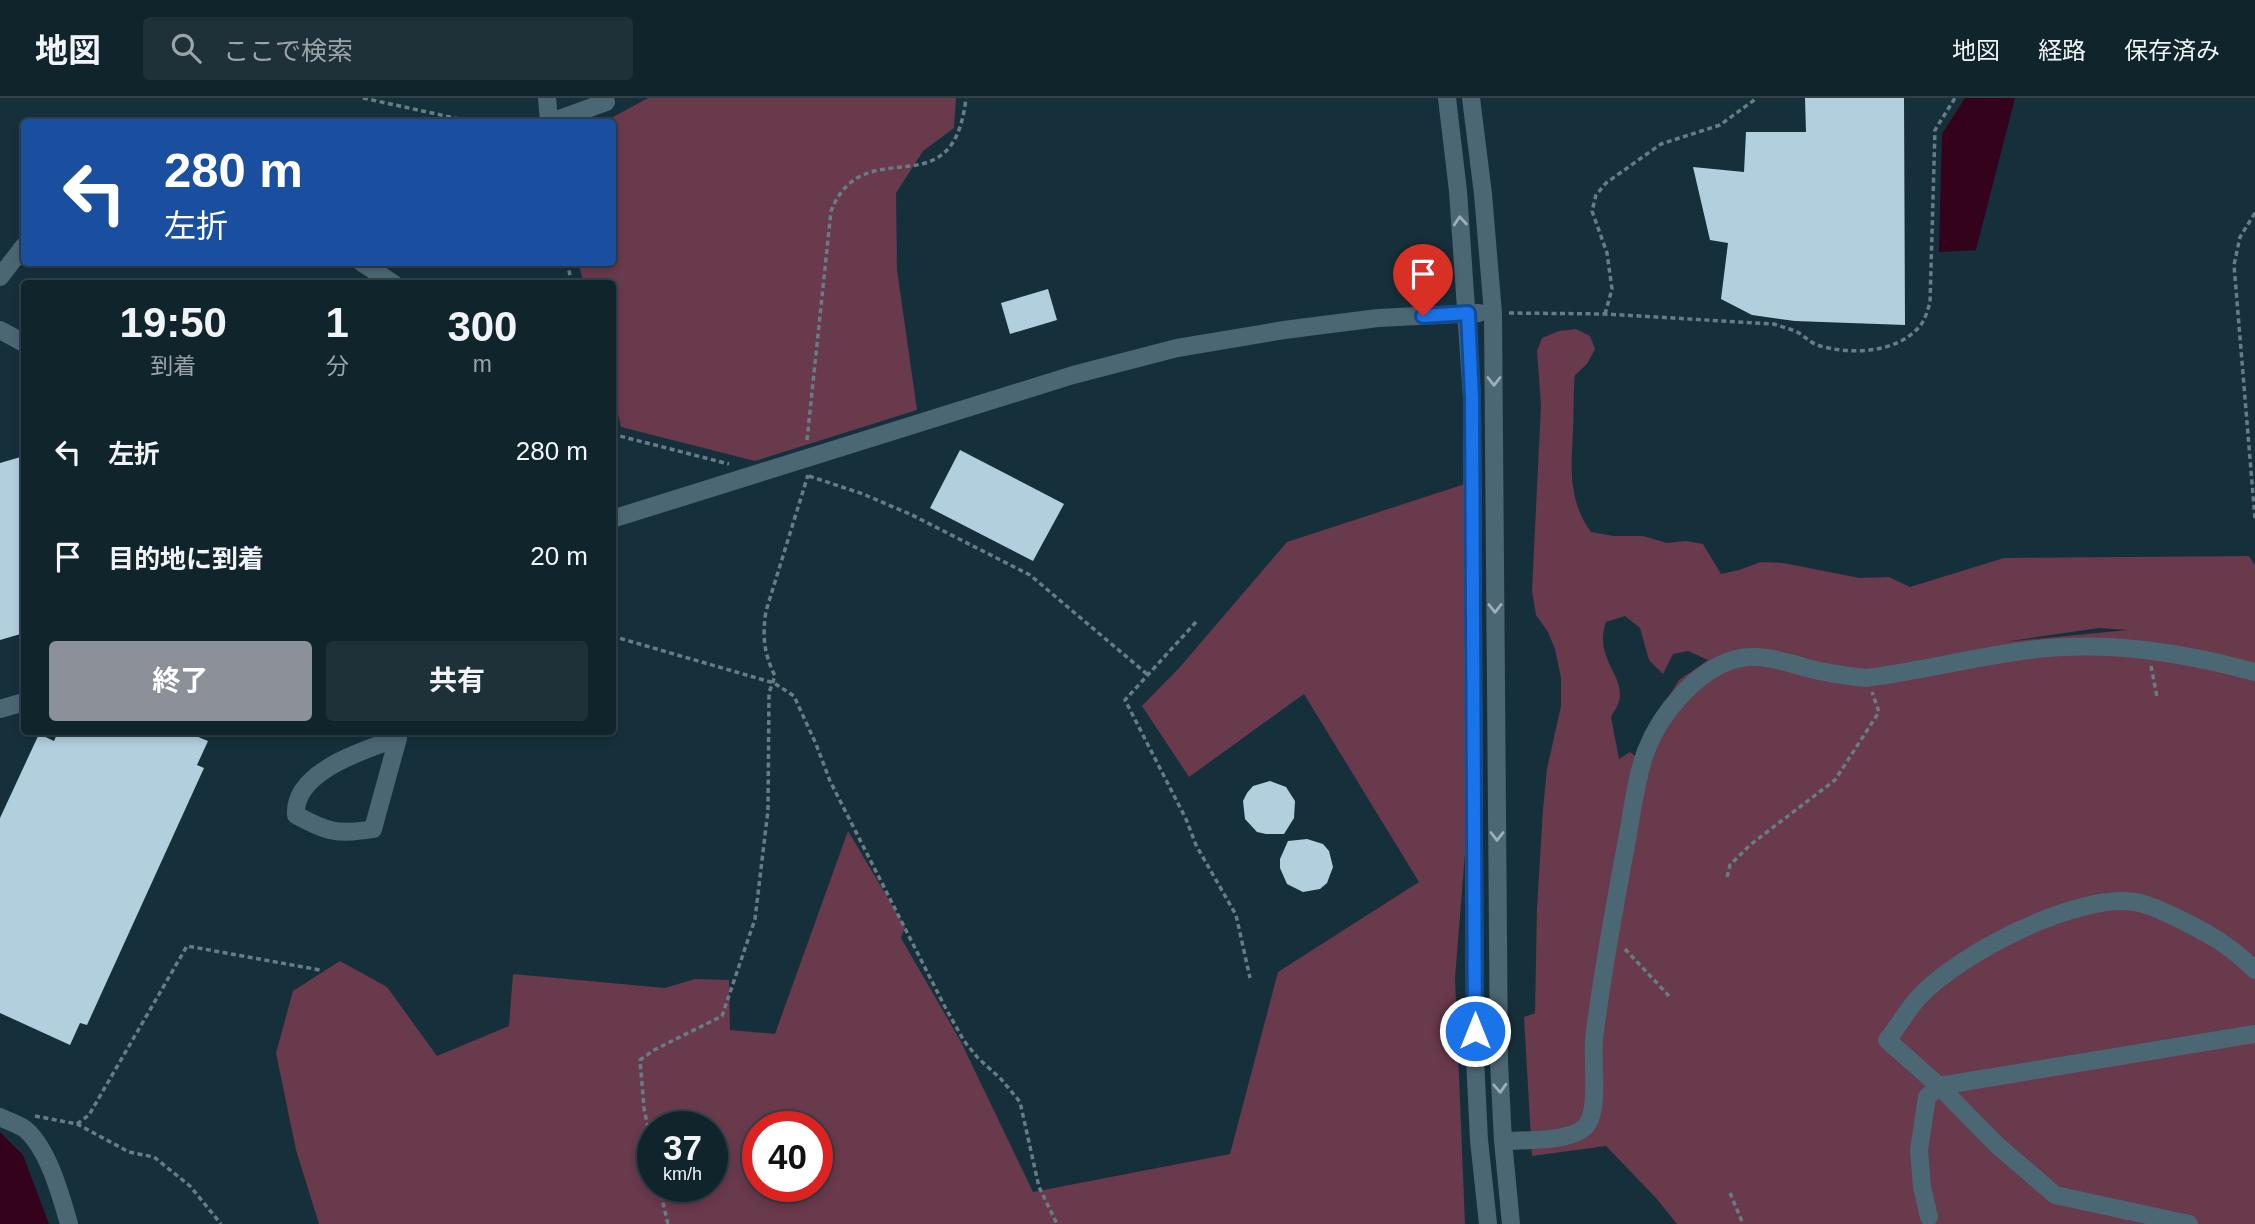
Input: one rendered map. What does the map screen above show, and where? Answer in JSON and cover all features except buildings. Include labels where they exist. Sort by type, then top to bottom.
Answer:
[{"type":"street","points":[[547,98],[550,119]]},
{"type":"street","points":[[1447,98],[1468,313],[1472,410],[1475,1058],[1479,1140],[1488,1224]]},
{"type":"street","points":[[1471,98],[1483,194],[1493,313],[1499,1062],[1511,1224]]},
{"type":"street","points":[[558,119],[606,102]]},
{"type":"street","points":[[0,277],[21,250]]},
{"type":"street","points":[[367,266],[388,280]]},
{"type":"street","points":[[616,518],[759,472],[806,466],[1073,374],[1177,348],[1364,320],[1493,313]]},
{"type":"street","points":[[0,330],[21,341]]},
{"type":"street","points":[[1503,1141],[1556,1137],[1580,1131],[1587,1126],[1592,1111],[1594,1041],[1646,752],[1658,725],[1687,690],[1715,669],[1734,660],[1752,656],[1848,677],[1866,678],[2029,650],[2098,646],[2148,650],[2255,672]]},
{"type":"street","points":[[0,709],[21,703]]},
{"type":"street","points":[[398,738],[373,829],[346,833],[323,829],[296,814],[295,805],[307,782],[364,750],[398,738]]},
{"type":"street","points":[[2189,1224],[2054,1195],[1997,1145],[1939,1086],[1887,1040],[1920,996],[1994,943],[2053,916],[2093,904],[2137,902],[2208,932],[2255,970]]},
{"type":"street","points":[[1929,1217],[1922,1187],[1919,1150],[1927,1097],[1939,1086],[2255,1034]]},
{"type":"street","points":[[1,1117],[25,1130],[46,1157],[69,1224]]},
{"type":"path","points":[[363,98],[459,119]]},
{"type":"path","points":[[645,1111],[640,1060],[654,1050],[722,1016],[755,919],[768,810],[769,693],[775,676],[765,653],[766,611],[806,466],[831,211],[836,197],[847,184],[862,174],[877,169],[917,167],[937,160],[949,149],[963,123],[966,98]]},
{"type":"path","points":[[1605,314],[1612,289],[1607,253],[1592,211],[1596,195],[1606,183],[1661,144],[1720,125],[1757,98]]},
{"type":"path","points":[[1493,313],[1605,314],[1774,324],[1799,333],[1815,344],[1842,350],[1867,351],[1892,344],[1911,335],[1922,325],[1930,303],[1935,130],[1955,98]]},
{"type":"path","points":[[2255,213],[2240,237],[2234,265],[2255,519]]},
{"type":"path","points":[[616,435],[759,472]]},
{"type":"path","points":[[806,466],[1030,575],[1147,675]]},
{"type":"path","points":[[1195,622],[1125,700],[1196,845],[1236,915],[1250,978]]},
{"type":"path","points":[[616,637],[774,683],[794,696],[830,781],[964,1041],[1020,1102],[1039,1187],[1057,1224]]},
{"type":"path","points":[[2148,650],[2157,697]]},
{"type":"path","points":[[1727,877],[1730,865],[1750,845],[1835,780],[1879,712],[1866,678]]},
{"type":"path","points":[[1611,935],[1669,996]]},
{"type":"path","points":[[77,1124],[89,1115],[187,946],[320,970]]},
{"type":"path","points":[[1,1117],[36,1116],[77,1124],[129,1152],[154,1157],[190,1186],[221,1224]]},
{"type":"path","points":[[1730,1193],[1743,1224]]},
{"type":"path","points":[[663,1202],[668,1224]]},
{"type":"shaded area","points":[[648,98],[956,98],[954,128],[923,151],[896,193],[897,270],[917,410],[755,461],[621,427],[616,406],[616,280],[583,280],[579,266],[616,266],[616,119],[610,119]]},
{"type":"shaded area","points":[[1965,98],[2015,98],[1976,250],[1939,252],[1942,134]]},
{"type":"shaded area","points":[[1576,329],[1590,336],[1595,349],[1587,364],[1575,375],[1572,458],[1578,508],[1591,532],[1613,536],[1643,536],[1667,543],[1686,541],[1703,544],[1721,574],[1761,562],[1783,563],[1860,578],[1889,577],[1910,587],[2004,558],[2249,556],[2255,565],[2255,1224],[1677,1224],[1606,1146],[1532,1156],[1524,1017],[1535,1013],[1537,908],[1543,809],[1547,769],[1561,706],[1561,678],[1555,649],[1548,632],[1536,615],[1532,591],[1541,405],[1537,351],[1542,338],[1559,331]],"holes":[[[1625,616],[1640,628],[1649,660],[1663,674],[1673,654],[1688,651],[1708,660],[1679,680],[1643,738],[1639,759],[1630,752],[1619,759],[1611,717],[1619,702],[1620,692],[1604,646],[1606,622]],[[2099,628],[2128,630],[2004,642]]]},
{"type":"shaded area","points":[[1468,483],[1466,841],[1455,978],[1465,1224],[319,1224],[296,1150],[276,1053],[293,991],[340,961],[387,987],[437,1056],[509,1026],[513,974],[665,988],[695,979],[729,980],[730,1030],[775,1034],[848,831],[905,927],[901,938],[961,1042],[1033,1192],[1230,1154],[1278,972],[1419,882],[1304,694],[1189,777],[1142,706],[1180,667],[1287,542]]},
{"type":"shaded area","points":[[0,1132],[23,1155],[49,1224],[0,1224]]},
{"type":"route","points":[[1423,316],[1468,313],[1472,397],[1475,1031]]}]
